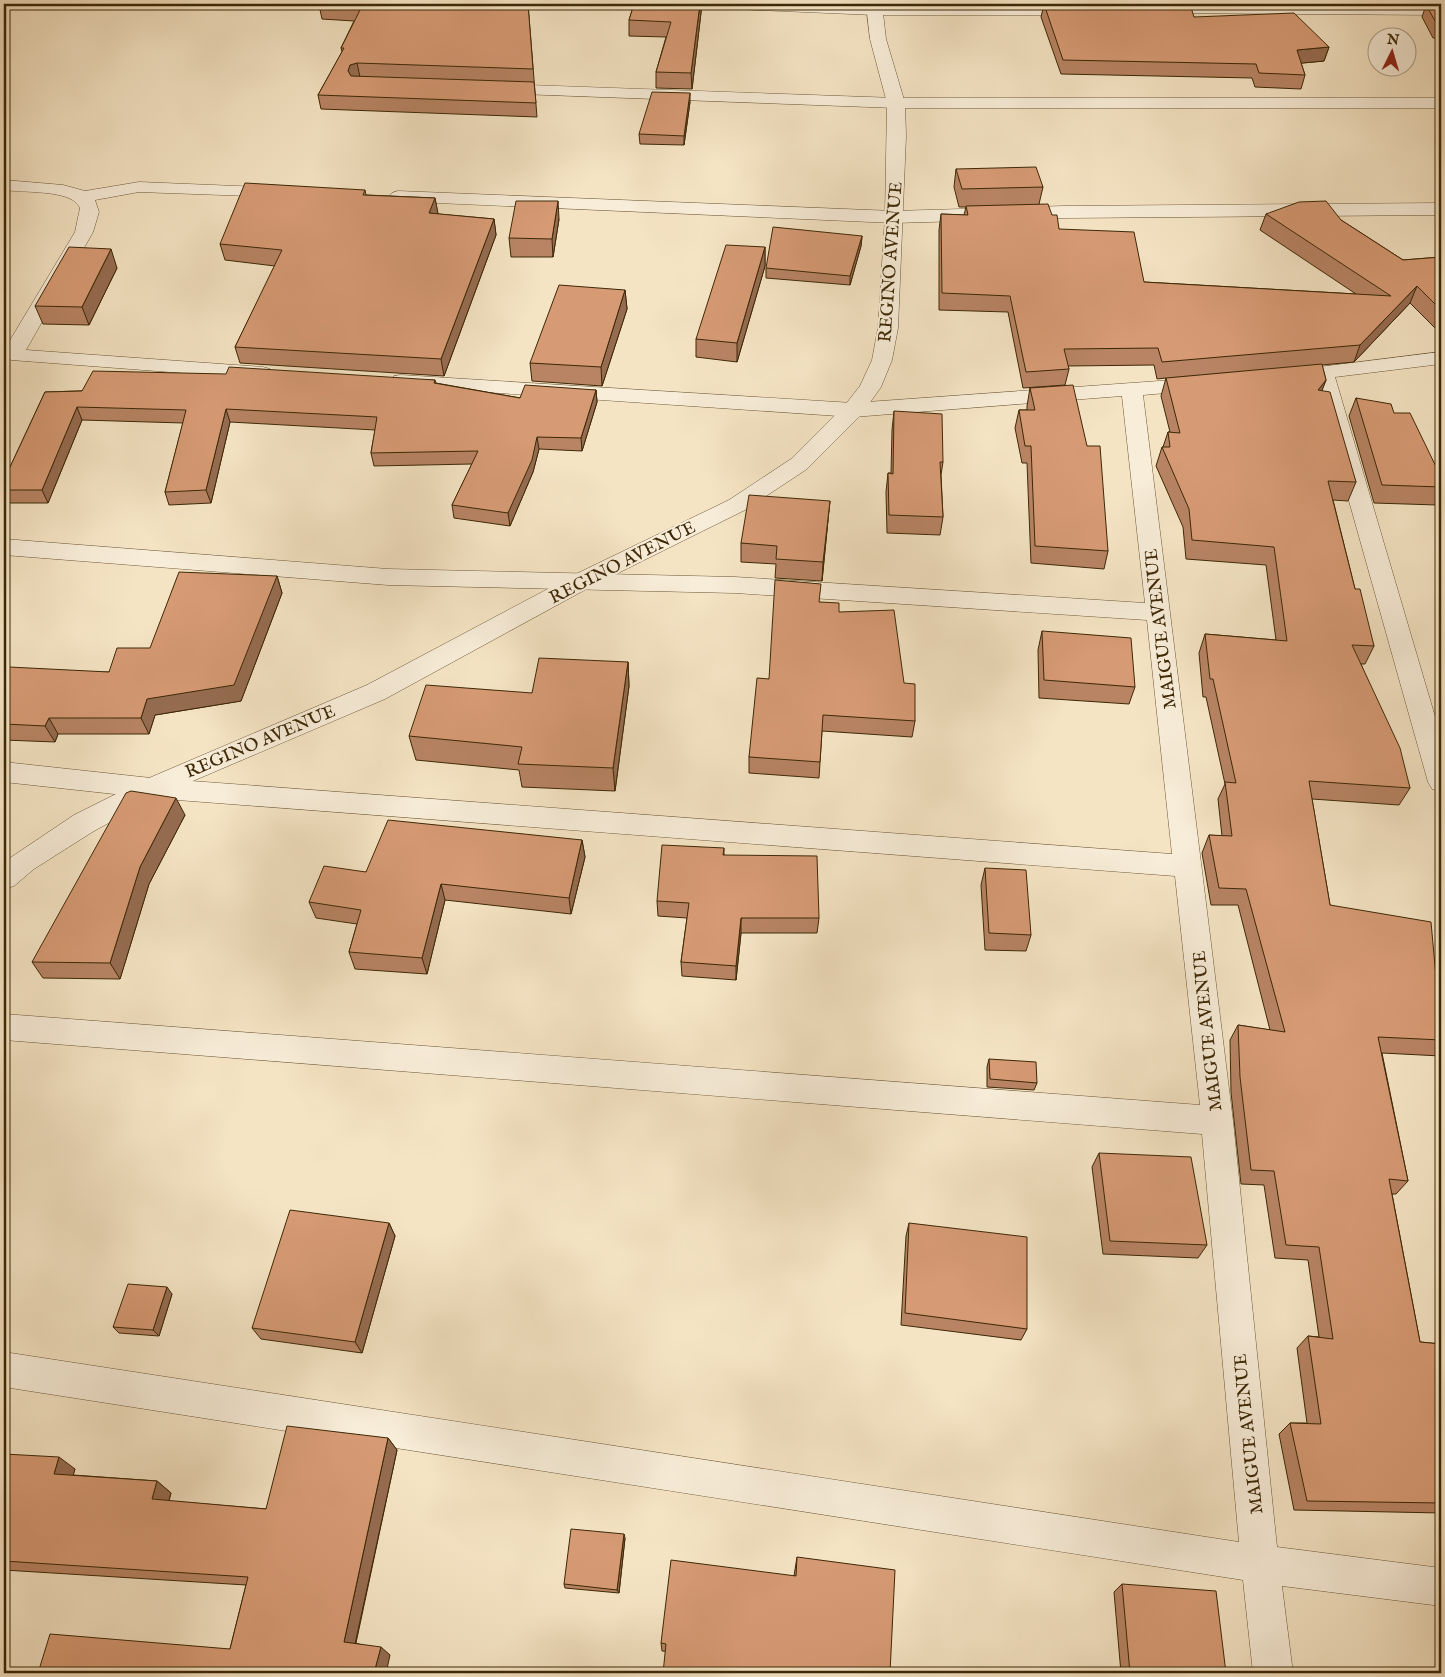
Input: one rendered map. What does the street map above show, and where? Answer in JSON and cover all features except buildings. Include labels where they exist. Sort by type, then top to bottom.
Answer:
[{"type":"street","points":[[735,4],[1099,10]]},
{"type":"street","name":"REGINO AVENUE","points":[[4,878],[24,861],[84,823],[151,788],[376,692],[584,580],[737,505],[770,485],[799,464],[853,410],[870,386],[882,360],[888,328],[897,136],[896,103],[878,39],[875,7]]},
{"type":"street","points":[[1138,10],[1441,10]]},
{"type":"street","points":[[479,88],[896,103],[1441,103]]},
{"type":"street","points":[[4,185],[69,191],[83,197],[89,206],[90,216],[84,232],[16,347],[15,352],[18,356],[285,374]]},
{"type":"street","points":[[83,197],[139,187],[300,193]]},
{"type":"street","points":[[379,196],[894,217],[1064,212],[1441,209]]},
{"type":"street","points":[[1267,379],[1324,374],[1441,358]]},
{"type":"street","points":[[1324,374],[1441,782]]},
{"type":"street","points":[[385,380],[853,410],[1218,383]]},
{"type":"street","name":"MAIGUE AVENUE","points":[[1132,390],[1217,1121],[1260,1564],[1273,1673]]},
{"type":"street","points":[[4,547],[388,577],[467,581],[584,580],[735,585],[1158,612]]},
{"type":"street","points":[[4,772],[151,788],[1188,866]]},
{"type":"street","points":[[4,1027],[1217,1121]]},
{"type":"street","points":[[4,1370],[1260,1564],[1441,1587]]}]
